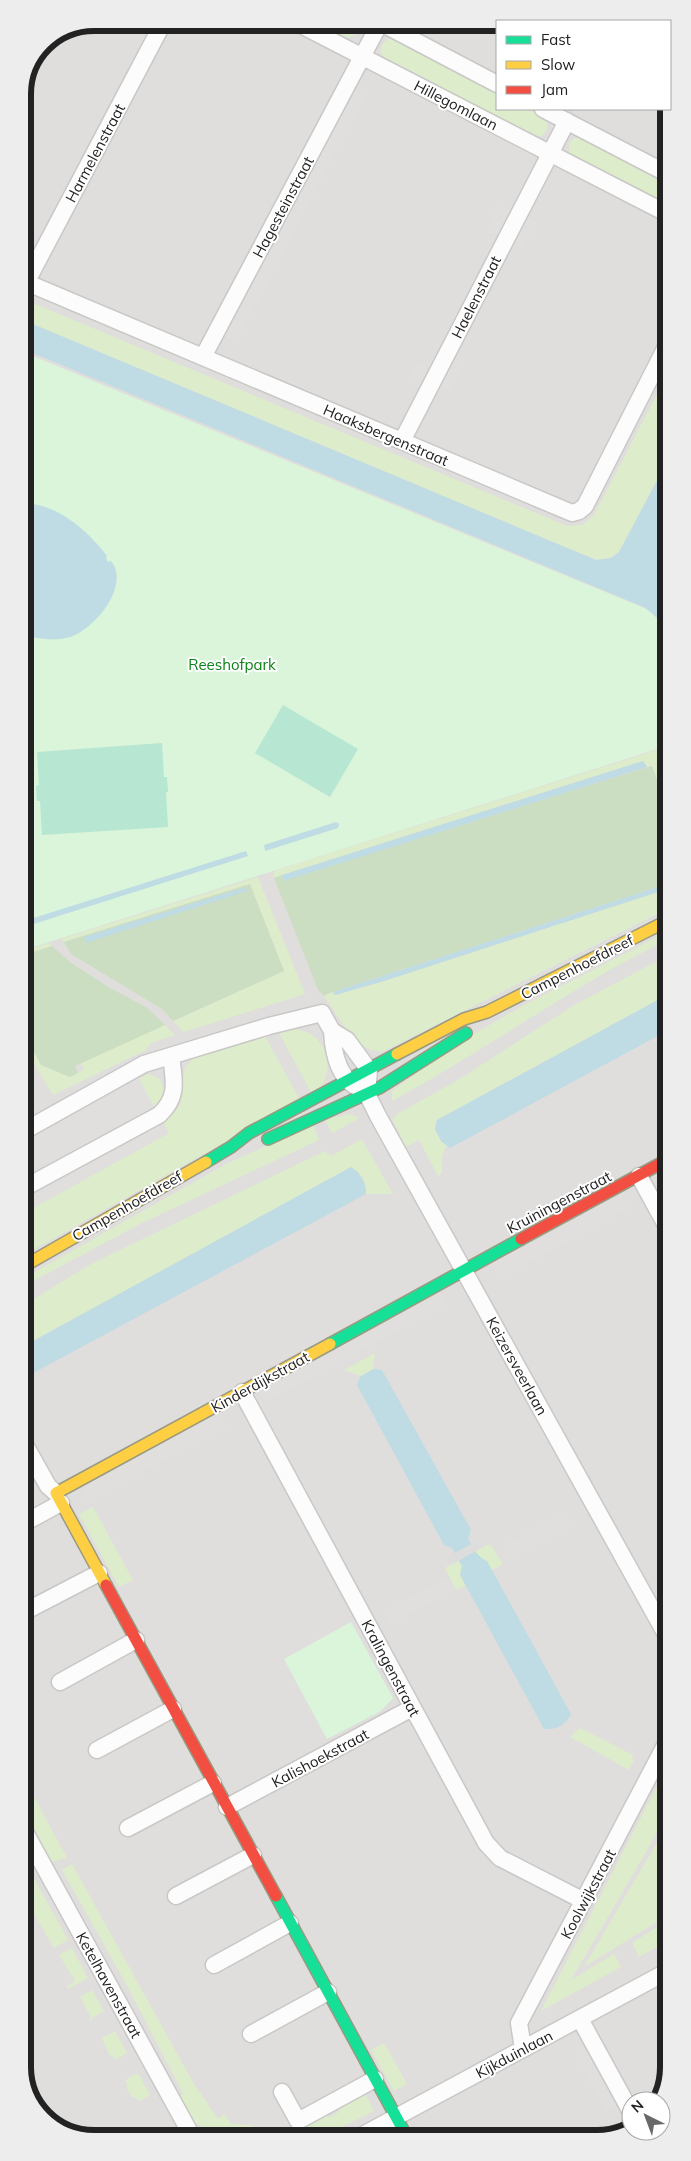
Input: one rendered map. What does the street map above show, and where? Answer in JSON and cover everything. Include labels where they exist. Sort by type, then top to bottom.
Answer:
[{"type":"street","name":"Harmelenstraat","points":[[31,271],[158,31]]},
{"type":"street","name":"Hillegomlaan","points":[[313,31],[660,210]]},
{"type":"street","points":[[362,56],[376,31]]},
{"type":"street","points":[[396,31],[496,83]]},
{"type":"street","name":"Hagesteinstraat","points":[[203,357],[362,56]]},
{"type":"street","points":[[545,110],[660,170]]},
{"type":"street","points":[[550,153],[567,121]]},
{"type":"street","name":"Haelenstraat","points":[[402,441],[550,153]]},
{"type":"street","name":"Haaksbergenstraat","points":[[31,285],[572,513],[579,511],[585,506],[660,359]]},
{"type":"street","name":"Campenhoefdreef","points":[[31,1262],[231,1147],[250,1133],[346,1081],[464,1019],[487,1012],[660,925]]},
{"type":"street","name":"Campenhoefdreef","points":[[231,1147],[255,1144],[333,1111],[367,1094],[406,1072],[468,1032],[487,1012]]},
{"type":"street","points":[[31,1127],[144,1064],[269,1026],[322,1013],[332,1031],[333,1050],[346,1081],[367,1094],[369,1070],[347,1040],[332,1031]]},
{"type":"street","points":[[31,1184],[159,1115],[170,1105],[174,1093],[171,1056]]},
{"type":"street","name":"Keizersveerlaan","points":[[367,1094],[660,1624]]},
{"type":"street","name":"Kruiningenstraat","points":[[464,1270],[660,1164]]},
{"type":"street","points":[[639,1176],[660,1213]]},
{"type":"street","name":"Kinderdijkstraat","points":[[31,1518],[58,1498],[242,1392],[464,1270]]},
{"type":"street","name":"Kralingenstraat","points":[[242,1392],[412,1708],[492,1851],[500,1858],[584,1901]]},
{"type":"street","points":[[31,1456],[48,1486],[58,1498],[403,2130]]},
{"type":"street","points":[[31,1608],[99,1573]]},
{"type":"street","points":[[60,1682],[136,1640]]},
{"type":"street","name":"Kalishoekstraat","points":[[227,1807],[412,1708]]},
{"type":"street","points":[[97,1750],[173,1709]]},
{"type":"street","name":"Koolwijkstraat","points":[[523,2049],[519,2023],[660,1755]]},
{"type":"street","points":[[128,1828],[214,1783]]},
{"type":"street","name":"Ketelhavenstraat","points":[[31,1843],[189,2130]]},
{"type":"street","points":[[176,1896],[253,1855]]},
{"type":"street","points":[[214,1965],[290,1924]]},
{"type":"street","name":"Kijkduinlaan","points":[[372,2130],[660,1975]]},
{"type":"street","points":[[251,2034],[328,1992]]},
{"type":"street","points":[[580,2019],[621,2094]]},
{"type":"street","points":[[282,2092],[298,2121],[375,2080]]},
{"type":"shaded area","points":[[496,31],[496,110],[660,110],[660,2067],[654,2091],[621,2091],[621,2125],[613,2128],[597,2130],[90,2130],[70,2125],[59,2119],[44,2105],[33,2083],[31,2067],[31,94],[32,82],[42,59],[59,42],[82,32]]},
{"type":"shaded area","points":[[354,84],[368,90],[236,342],[223,336]]},
{"type":"shaded area","points":[[500,203],[511,209],[497,235],[487,229]]},
{"type":"shaded area","points":[[526,217],[537,222],[523,248],[513,243]]},
{"type":"shaded area","points":[[452,360],[462,365],[449,392],[438,386]]},
{"type":"shaded area","points":[[418,362],[428,368],[418,387],[407,381]]},
{"type":"shaded area","points":[[129,1061],[169,1133],[31,1209],[31,1104],[36,1113]]},
{"type":"shaded area","points":[[620,1195],[628,1209],[502,1277],[494,1262]]},
{"type":"shaded area","points":[[440,1292],[446,1304],[266,1402],[260,1389]]},
{"type":"shaded area","points":[[220,1412],[227,1426],[88,1501],[81,1487]]},
{"type":"shaded area","points":[[566,1513],[572,1525],[509,1558],[503,1546]]},
{"type":"shaded area","points":[[446,1578],[453,1590],[389,1625],[383,1612]]},
{"type":"shaded area","points":[[588,2046],[619,2104],[606,2111],[574,2054]]},
{"type":"green space","points":[[333,31],[357,31],[355,35],[347,38]]},
{"type":"green space","points":[[389,39],[395,40],[496,93],[496,110],[524,110],[537,114],[547,122],[547,130],[542,136],[534,136],[385,58],[381,53],[384,43]]},
{"type":"green space","points":[[580,137],[660,179],[660,202],[573,156],[569,152],[569,144],[574,138]]},
{"type":"green space","points":[[31,302],[567,526],[582,525],[594,515],[660,388],[660,475],[619,552],[611,558],[596,560],[31,323]]},
{"type":"green space","name":"Reeshofpark","points":[[31,355],[649,610],[660,622],[660,748],[31,948]]},
{"type":"green space","points":[[283,705],[358,749],[330,797],[255,753]]},
{"type":"green space","points":[[162,743],[164,777],[167,777],[168,827],[42,835],[40,801],[37,801],[36,786],[39,785],[37,752]]},
{"type":"green space","points":[[660,749],[660,787],[652,766],[647,767],[643,761],[273,878],[276,870]]},
{"type":"green space","points":[[652,766],[660,787],[660,886],[324,996],[318,990],[274,878],[282,875],[284,880]]},
{"type":"green space","points":[[258,877],[305,994],[184,1032],[173,1021],[284,971],[250,884],[64,942],[61,939]]},
{"type":"green space","points":[[250,884],[284,971],[173,1021],[162,1009],[71,954],[64,942]]},
{"type":"green space","points":[[660,891],[660,913],[382,1052],[372,1050],[355,1039],[324,996],[333,992],[335,995],[384,981]]},
{"type":"green space","points":[[660,936],[660,944],[631,958],[392,1101],[392,1091],[448,1049],[524,1005]]},
{"type":"green space","points":[[48,943],[52,946],[31,953],[31,949]]},
{"type":"green space","points":[[52,946],[71,963],[110,988],[146,1007],[165,1025],[75,1066],[78,1073],[70,1077],[41,1065],[31,1046],[31,953]]},
{"type":"green space","points":[[660,960],[660,999],[437,1120],[435,1129],[441,1141],[447,1145],[442,1156],[442,1173],[438,1176],[419,1140],[406,1147],[394,1123],[393,1119],[397,1114],[458,1080],[576,1004]]},
{"type":"green space","points":[[165,1025],[175,1035],[151,1043],[146,1050],[53,1095],[31,1059],[31,1046],[41,1065],[69,1077],[84,1070],[81,1063]]},
{"type":"green space","points":[[291,1029],[301,1030],[317,1039],[326,1055],[327,1073],[321,1086],[312,1094],[279,1033]]},
{"type":"green space","points":[[265,1036],[300,1100],[31,1251],[31,1209],[168,1133],[163,1121],[173,1114],[179,1106],[182,1098],[183,1075],[186,1068],[197,1057]]},
{"type":"green space","points":[[149,1074],[160,1079],[165,1092],[160,1103],[151,1108],[136,1080]]},
{"type":"green space","points":[[348,1114],[356,1116],[358,1119],[332,1133],[325,1120]]},
{"type":"green space","points":[[313,1125],[319,1140],[140,1224],[31,1282],[31,1274],[226,1164]]},
{"type":"green space","points":[[362,1139],[393,1194],[366,1194],[362,1178],[358,1172],[351,1168],[31,1342],[31,1301],[91,1264],[325,1151],[331,1156]]},
{"type":"green space","points":[[375,1353],[373,1369],[362,1376],[344,1370]]},
{"type":"green space","points":[[93,1507],[133,1580],[119,1587],[79,1514]]},
{"type":"green space","points":[[490,1544],[503,1564],[492,1570],[475,1551]]},
{"type":"green space","points":[[458,1560],[462,1566],[460,1575],[466,1585],[456,1590],[445,1568]]},
{"type":"green space","points":[[351,1622],[393,1698],[381,1711],[327,1739],[284,1659]]},
{"type":"green space","points":[[580,1728],[633,1755],[632,1758],[634,1760],[629,1770],[570,1737]]},
{"type":"green space","points":[[660,1780],[660,1823],[652,1842],[571,1980],[614,1954],[621,1967],[541,2011]]},
{"type":"green space","points":[[31,1791],[67,1858],[50,1862],[31,1828]]},
{"type":"green space","points":[[660,1834],[660,1920],[584,1967]]},
{"type":"green space","points":[[72,1864],[194,2084],[218,2119],[224,2114],[231,2124],[249,2125],[267,2130],[203,2130],[199,2123],[194,2125],[178,2097],[183,2094],[175,2078],[125,1982],[62,1870]]},
{"type":"green space","points":[[31,1873],[68,1940],[54,1948],[31,1908]]},
{"type":"green space","points":[[660,1925],[660,1945],[639,1957],[632,1943]]},
{"type":"green space","points":[[72,1948],[88,1978],[68,1989],[67,1986],[75,1981],[59,1955]]},
{"type":"green space","points":[[92,1990],[104,2011],[92,2018],[91,2021],[89,2019],[91,2017],[80,1997]]},
{"type":"green space","points":[[115,2031],[127,2053],[115,2060],[112,2055],[110,2056],[102,2038]]},
{"type":"green space","points":[[384,2043],[407,2084],[394,2091],[371,2050]]},
{"type":"green space","points":[[138,2073],[150,2095],[139,2101],[132,2097],[126,2087],[128,2086],[125,2080]]},
{"type":"green space","points":[[363,2090],[374,2111],[335,2130],[290,2130],[324,2112],[328,2118],[339,2112],[335,2105]]},
{"type":"green space","points":[[430,2126],[432,2130],[422,2130]]},
{"type":"water","points":[[31,323],[596,560],[611,558],[619,552],[660,475],[660,620],[644,607],[31,352]]},
{"type":"water","points":[[31,504],[48,508],[71,520],[99,546],[107,556],[108,562],[111,561],[116,571],[113,594],[99,616],[89,626],[70,637],[41,639],[31,637]]},
{"type":"water","points":[[643,761],[647,767],[284,881],[282,875]]},
{"type":"water","points":[[336,822],[339,824],[338,828],[265,851],[264,845]]},
{"type":"water","points":[[246,851],[248,856],[31,925],[31,919]]},
{"type":"water","points":[[660,886],[660,891],[384,981],[335,995],[333,992]]},
{"type":"water","points":[[246,887],[247,891],[86,943],[84,937]]},
{"type":"water","points":[[660,999],[660,1035],[450,1148],[441,1141],[435,1129],[437,1120]]},
{"type":"water","points":[[351,1167],[362,1178],[366,1194],[31,1374],[31,1342]]},
{"type":"water","points":[[373,1369],[382,1370],[471,1530],[468,1539],[478,1554],[487,1561],[571,1714],[560,1726],[553,1729],[544,1729],[460,1575],[462,1566],[452,1548],[444,1545],[357,1385],[360,1377]]},
{"type":"pier","points":[[479,1540],[483,1547],[451,1565],[447,1557]]},
{"type":"traffic: fast","points":[[268,1139],[379,1088],[466,1033]]},
{"type":"traffic: fast","points":[[206,1162],[231,1147],[249,1133],[397,1054]]},
{"type":"traffic: fast","points":[[330,1344],[521,1239]]},
{"type":"traffic: fast","points":[[276,1896],[403,2130]]},
{"type":"traffic: slow","points":[[397,1054],[464,1019],[487,1012],[660,925]]},
{"type":"traffic: slow","points":[[31,1262],[206,1162]]},
{"type":"traffic: slow","points":[[106,1585],[56,1493],[330,1344]]},
{"type":"traffic: jam","points":[[521,1239],[660,1164]]},
{"type":"traffic: jam","points":[[106,1585],[276,1896]]}]
